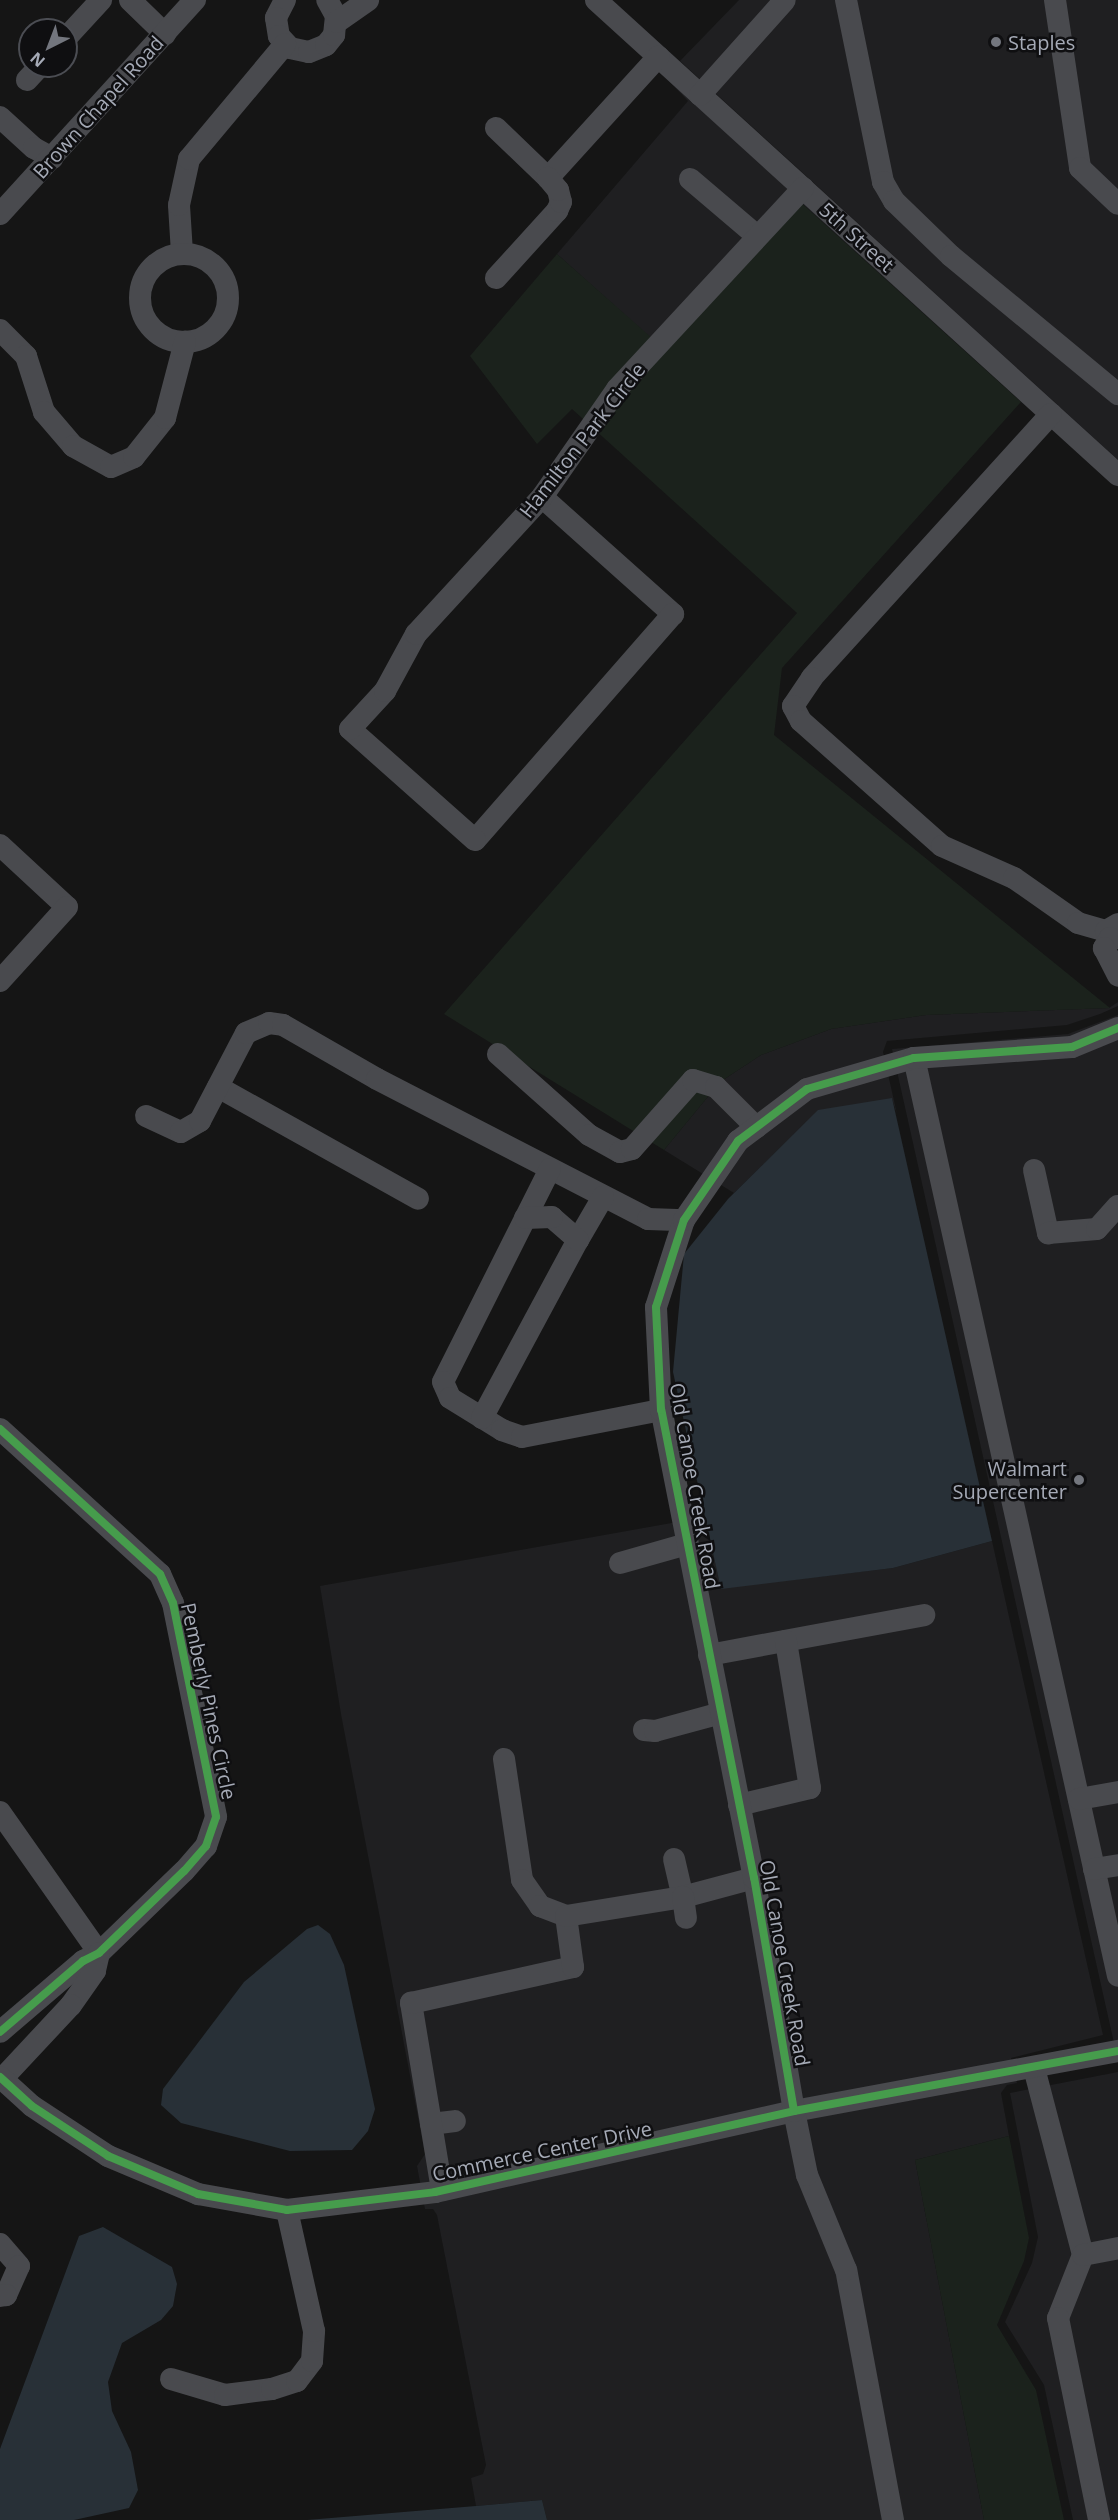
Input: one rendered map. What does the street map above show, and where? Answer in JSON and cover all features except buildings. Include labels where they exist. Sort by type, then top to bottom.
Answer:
[{"type":"street","points":[[78,25],[101,0]]},
{"type":"street","points":[[130,0],[165,34]]},
{"type":"street","name":"Brown Chapel Road","points":[[0,214],[195,0]]},
{"type":"street","points":[[284,0],[276,22],[285,44],[302,52],[315,51],[331,40],[337,22],[368,0]]},
{"type":"street","points":[[327,0],[337,22]]},
{"type":"street","name":"5th Street","points":[[596,0],[1118,475]]},
{"type":"street","points":[[700,95],[785,0]]},
{"type":"street","points":[[846,0],[883,182],[894,201],[951,256],[1118,394]]},
{"type":"street","points":[[1055,0],[1080,168],[1118,204]]},
{"type":"street","points":[[182,253],[179,205],[189,159],[208,131],[285,44]]},
{"type":"street","points":[[548,178],[658,57]]},
{"type":"street","points":[[0,117],[34,148],[52,158]]},
{"type":"street","points":[[496,128],[548,178],[558,190],[561,202],[557,211],[496,278]]},
{"type":"street","points":[[690,179],[758,237]]},
{"type":"street","name":"Hamilton Park Circle","points":[[542,497],[673,614],[475,840],[350,729],[385,691],[416,634],[542,497],[617,389],[803,188]]},
{"type":"street","points":[[182,253],[211,262],[222,274],[228,296],[223,319],[214,331],[185,342],[171,341],[148,325],[139,299],[141,285],[151,267],[168,255],[182,253]]},
{"type":"street","points":[[0,330],[26,356],[44,412],[74,446],[111,467],[134,457],[165,418],[185,342]]},
{"type":"street","points":[[1051,414],[812,678],[793,706],[801,721],[942,846],[1014,878],[1078,923],[1113,933],[1104,948],[1118,976]]},
{"type":"street","points":[[0,845],[67,907],[0,981]]},
{"type":"street","points":[[146,1116],[181,1132],[200,1121],[246,1033],[268,1023],[283,1024],[377,1079],[648,1219],[684,1220]]},
{"type":"street","name":"Old Canoe Creek Road","points":[[893,2520],[846,2271],[807,2175],[794,2111],[754,1878],[661,1410],[656,1307],[684,1220],[738,1140],[807,1089],[914,1058],[1072,1047],[1118,1028]]},
{"type":"street","points":[[498,1054],[589,1135],[620,1152],[632,1149],[693,1080],[716,1087],[756,1127]]},
{"type":"street","points":[[914,1058],[1094,1869],[1114,1934],[1118,1976]]},
{"type":"street","points":[[218,1087],[418,1199]]},
{"type":"street","points":[[550,1169],[443,1382],[450,1398],[482,1418],[522,1437],[661,1410]]},
{"type":"street","points":[[1034,1170],[1048,1233],[1097,1229],[1118,1206]]},
{"type":"street","points":[[482,1418],[603,1197]]},
{"type":"street","points":[[525,1218],[552,1217],[578,1240]]},
{"type":"street","name":"Pemberly Pines Circle","points":[[0,1428],[160,1575],[173,1603],[216,1817],[206,1846],[99,1953],[83,1961],[0,2032]]},
{"type":"street","points":[[620,1563],[687,1544]]},
{"type":"street","points":[[709,1655],[924,1615]]},
{"type":"street","points":[[739,1805],[810,1788],[786,1641]]},
{"type":"street","points":[[644,1730],[655,1731],[721,1713]]},
{"type":"street","points":[[504,1759],[522,1880],[540,1906],[566,1916],[684,1908],[754,1878]]},
{"type":"street","points":[[1079,1798],[1118,1792]]},
{"type":"street","points":[[0,1812],[99,1953]]},
{"type":"street","points":[[674,1859],[684,1908]]},
{"type":"street","points":[[1094,1869],[1118,1865]]},
{"type":"street","points":[[442,2190],[411,2003],[573,1967],[566,1916]]},
{"type":"street","name":"Pemberly Pines Circle","points":[[1,2078],[71,2005],[95,1971],[99,1953]]},
{"type":"street","name":"Commerce Center Drive","points":[[1,2078],[32,2106],[108,2156],[198,2194],[287,2210],[442,2190],[794,2111],[1034,2068],[1118,2050]]},
{"type":"street","points":[[1034,2068],[1083,2255],[1058,2318],[1099,2520]]},
{"type":"street","points":[[431,2124],[455,2121]]},
{"type":"street","points":[[171,2379],[225,2395],[272,2389],[297,2381],[312,2361],[314,2331],[287,2210]]},
{"type":"street","points":[[0,2244],[19,2266],[6,2295],[0,2296]]},
{"type":"street","points":[[1083,2255],[1118,2248]]},
{"type":"shaded area","points":[[739,0],[1118,0],[1118,460],[680,61]]},
{"type":"shaded area","points":[[665,77],[1006,388],[787,190],[653,340],[557,254],[688,101]]},
{"type":"shaded area","points":[[787,190],[1021,402],[782,668],[774,735],[1110,1008],[926,1015],[831,1029],[761,1055],[720,1082],[664,1150],[444,1014],[797,613],[572,409],[537,444],[470,356],[557,254],[653,339]]},
{"type":"shaded area","points":[[1118,1002],[1118,1006],[1067,1025],[887,1041],[883,1052],[897,1114],[892,1099],[818,1111],[734,1193],[664,1150],[720,1082],[761,1055],[831,1029],[926,1015],[1109,1008]]},
{"type":"shaded area","points":[[1118,1015],[1118,2061],[892,1049],[1068,1034]]},
{"type":"shaded area","points":[[892,1098],[992,1541],[893,1568],[721,1589],[673,1372],[684,1254],[728,1199],[818,1110]]},
{"type":"shaded area","points":[[705,1517],[721,1588],[893,1568],[992,1541],[1103,2035],[1011,2058],[1017,2083],[1007,2085],[1001,2093],[1009,2136],[915,2160],[984,2520],[547,2520],[542,2500],[476,2506],[471,2478],[483,2474],[486,2465],[437,2215],[433,2209],[425,2209],[417,2166],[425,2154],[341,1714],[320,1586]]},
{"type":"shaded area","points":[[318,1925],[330,1934],[344,1965],[375,2109],[368,2131],[352,2150],[290,2151],[181,2123],[161,2105],[163,2089],[244,1982],[307,1929]]},
{"type":"shaded area","points":[[1118,2072],[1118,2520],[1073,2520],[1044,2385],[1005,2322],[1032,2263],[1038,2237],[1010,2093]]},
{"type":"shaded area","points":[[1009,2136],[1029,2238],[1024,2261],[997,2325],[1036,2390],[1064,2520],[984,2520],[915,2160]]},
{"type":"shaded area","points":[[103,2227],[172,2267],[177,2284],[173,2306],[161,2320],[122,2343],[108,2382],[112,2411],[131,2452],[138,2490],[129,2508],[74,2520],[0,2520],[0,2449],[79,2236]]},
{"type":"shaded area","points":[[542,2500],[547,2520],[307,2520],[476,2506]]},
{"type":"cycle path","points":[[794,2111],[754,1878],[661,1410],[656,1307],[684,1220],[738,1141],[807,1089],[914,1058],[1072,1047],[1118,1028]]},
{"type":"cycle path","points":[[0,1429],[160,1574],[173,1603],[216,1817],[206,1846],[184,1871],[99,1953],[83,1961],[0,2032]]},
{"type":"cycle path","points":[[0,2077],[32,2106],[108,2156],[198,2194],[287,2210],[435,2192],[794,2111],[1118,2051]]},
{"type":"place","name":"Staples","points":[[996,42]]},
{"type":"place","name":"Walmart Supercenter","points":[[1079,1480]]}]
